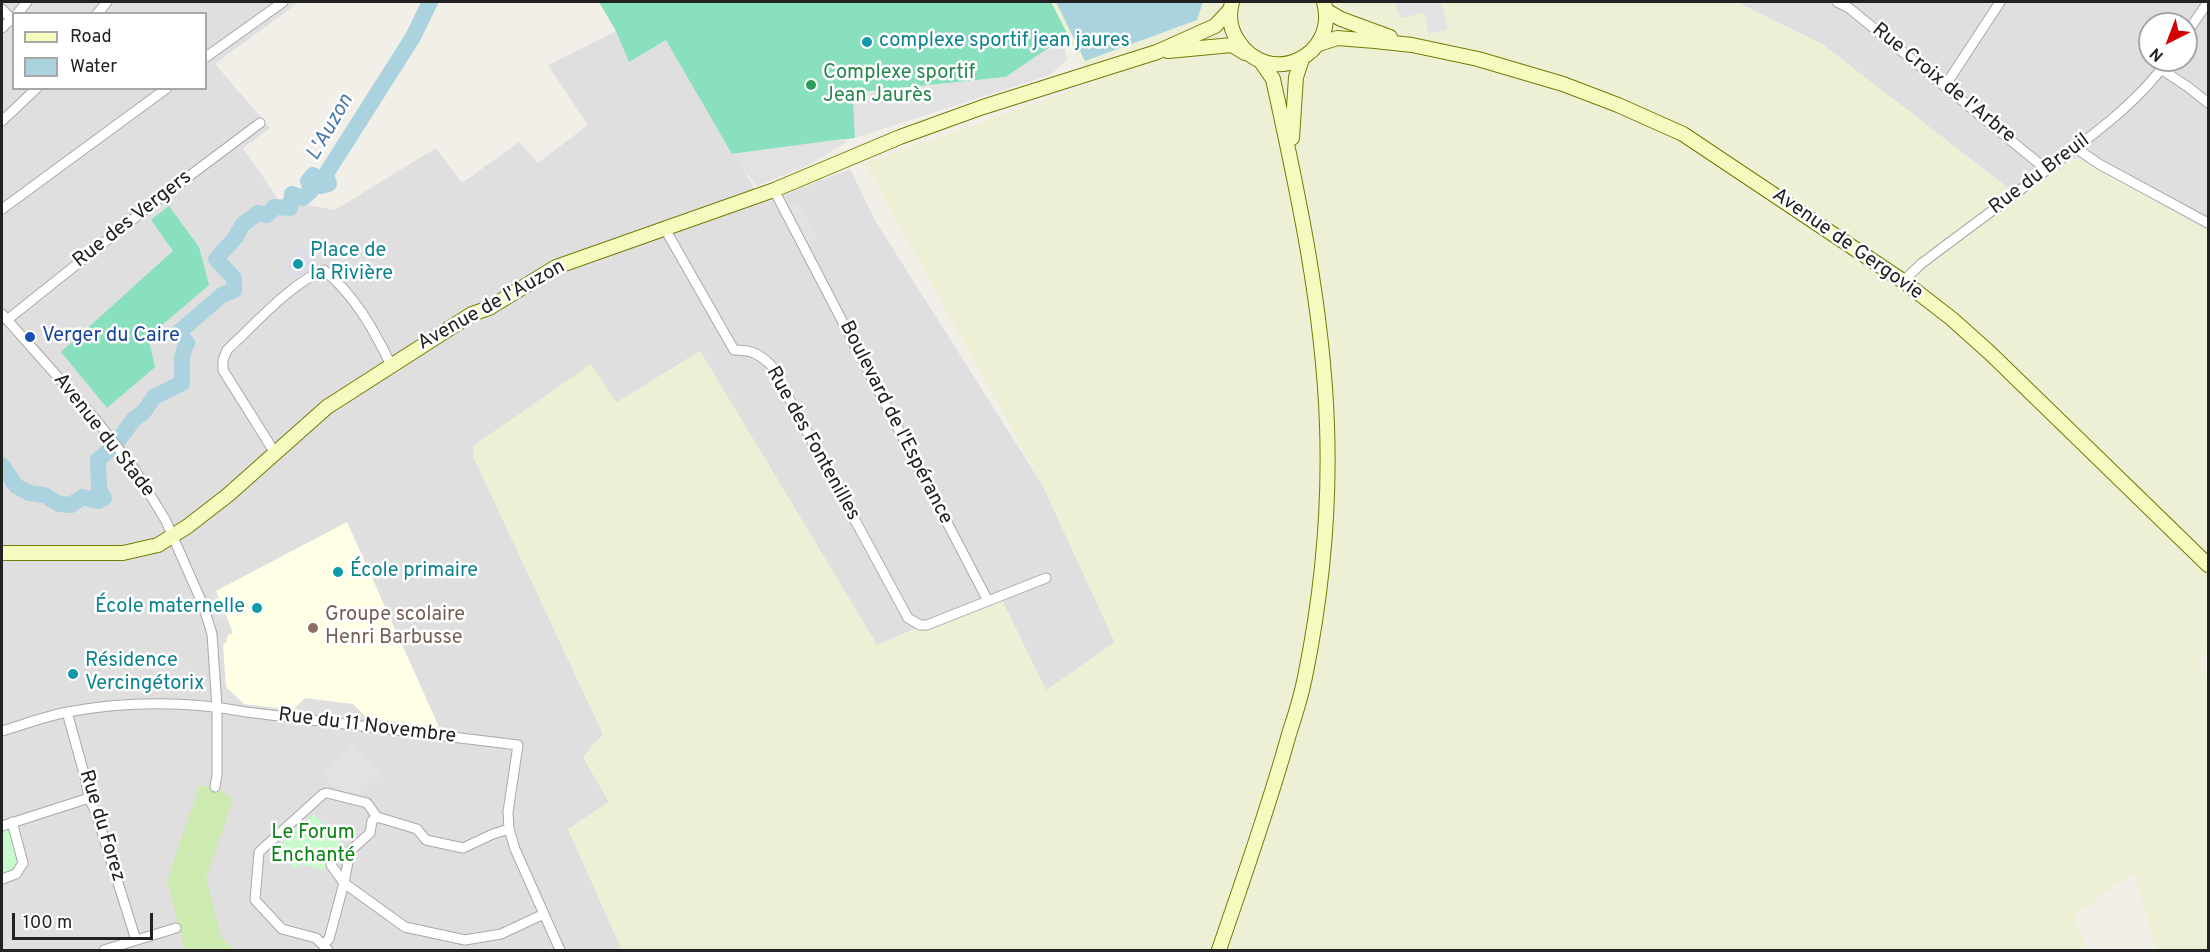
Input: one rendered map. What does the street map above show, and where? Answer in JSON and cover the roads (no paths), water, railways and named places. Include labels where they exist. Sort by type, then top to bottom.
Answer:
[{"type":"main road","points":[[1157,52],[1215,26],[1230,6]]},
{"type":"main road","points":[[1230,6],[1232,32],[1246,53]]},
{"type":"main road","points":[[1262,63],[1282,65],[1302,59],[1319,44],[1326,28],[1326,6]]},
{"type":"main road","name":"Avenue de Gergovie","points":[[1326,6],[1341,19],[1412,45],[1478,60],[1563,84],[1683,134],[1903,281],[1952,319],[1990,353],[2208,565]]},
{"type":"main road","name":"Avenue de Gergovie","points":[[1319,44],[1337,38],[1412,45]]},
{"type":"main road","points":[[1157,52],[1232,45],[1262,63],[1274,79],[1308,257],[1327,423],[1326,527],[1320,589],[1305,680],[1278,776],[1219,951]]},
{"type":"main road","name":"Avenue de l'Auzon","points":[[2,553],[123,554],[143,550],[172,536],[228,495],[327,407],[471,314],[489,308],[556,267],[774,190],[983,107],[1157,52]]},
{"type":"main road","points":[[1293,170],[1292,122],[1296,77],[1302,59]]},
{"type":"street","points":[[207,56],[283,2]]},
{"type":"street","name":"Rue Croix de l'Arbre","points":[[1837,2],[1849,8],[2047,170]]},
{"type":"street","points":[[1945,86],[2000,2]]},
{"type":"street","points":[[2198,17],[2208,2]]},
{"type":"street","name":"Rue du Breuil","points":[[1903,281],[1921,264],[2117,115],[2159,72]]},
{"type":"street","points":[[2166,72],[2208,103]]},
{"type":"street","points":[[2,121],[35,90]]},
{"type":"street","points":[[2,209],[164,90]]},
{"type":"street","name":"Rue des Vergers","points":[[4,317],[260,123]]},
{"type":"street","points":[[2076,148],[2099,164],[2208,223]]},
{"type":"street","name":"Boulevard de l'Espérance","points":[[774,190],[987,601]]},
{"type":"street","name":"Rue des Fontenilles","points":[[665,229],[734,350],[749,350],[759,354],[771,365],[908,618],[920,625],[927,625],[987,601]]},
{"type":"street","points":[[275,453],[223,370],[223,360],[227,350],[314,273],[324,270],[356,302],[391,364]]},
{"type":"street","name":"Avenue du Stade","points":[[4,317],[104,430],[153,497],[203,605],[212,634],[217,707],[218,775],[215,787]]},
{"type":"street","points":[[987,601],[1046,578]]},
{"type":"street","name":"Rue du 11 Novembre","points":[[2,732],[67,712],[127,706],[217,707],[518,745],[508,812],[509,829]]},
{"type":"street","name":"Rue du Forez","points":[[67,712],[89,798],[96,813],[136,940]]},
{"type":"street","points":[[377,817],[372,822],[370,832],[350,851],[345,883],[325,948],[316,938],[282,929],[255,900],[259,852],[323,794],[327,793],[367,803],[377,817],[417,829],[426,840],[463,848],[509,829],[515,849],[560,951]]},
{"type":"street","points":[[2,826],[89,798]]},
{"type":"street","points":[[2,879],[16,874],[23,863],[12,822]]},
{"type":"street","points":[[332,865],[345,883],[405,927],[465,940],[501,934],[544,914]]},
{"type":"street","points":[[104,951],[176,928]]},
{"type":"water","points":[[1056,2],[1203,2],[1197,20],[1085,61]]},
{"type":"waterway","name":"L'Auzon","points":[[2,465],[16,486],[29,493],[44,495],[59,504],[71,505],[82,497],[98,501],[104,498],[99,488],[98,460],[115,445],[154,397],[182,383],[182,358],[187,343],[179,332],[222,295],[234,290],[234,278],[216,259],[235,238],[243,224],[258,213],[267,215],[274,207],[290,208],[292,194],[303,198],[311,191],[308,181],[313,175],[321,186],[329,184],[326,174],[413,37],[430,2]]},
{"type":"place","name":"complexe sportif jean jaures","points":[[867,42]]},
{"type":"place","name":"Complexe sportif Jean Jaurès","points":[[811,85]]},
{"type":"place","name":"Place de la Rivière","points":[[298,264]]},
{"type":"place","name":"Verger du Caire","points":[[30,337]]},
{"type":"place","name":"École primaire","points":[[338,572]]},
{"type":"place","name":"École maternelle","points":[[257,608]]},
{"type":"place","name":"Groupe scolaire Henri Barbusse","points":[[313,628]]},
{"type":"place","name":"Résidence Vercingétorix","points":[[73,674]]},
{"type":"park label","name":"Le Forum Enchanté","points":[[313,846]]}]
